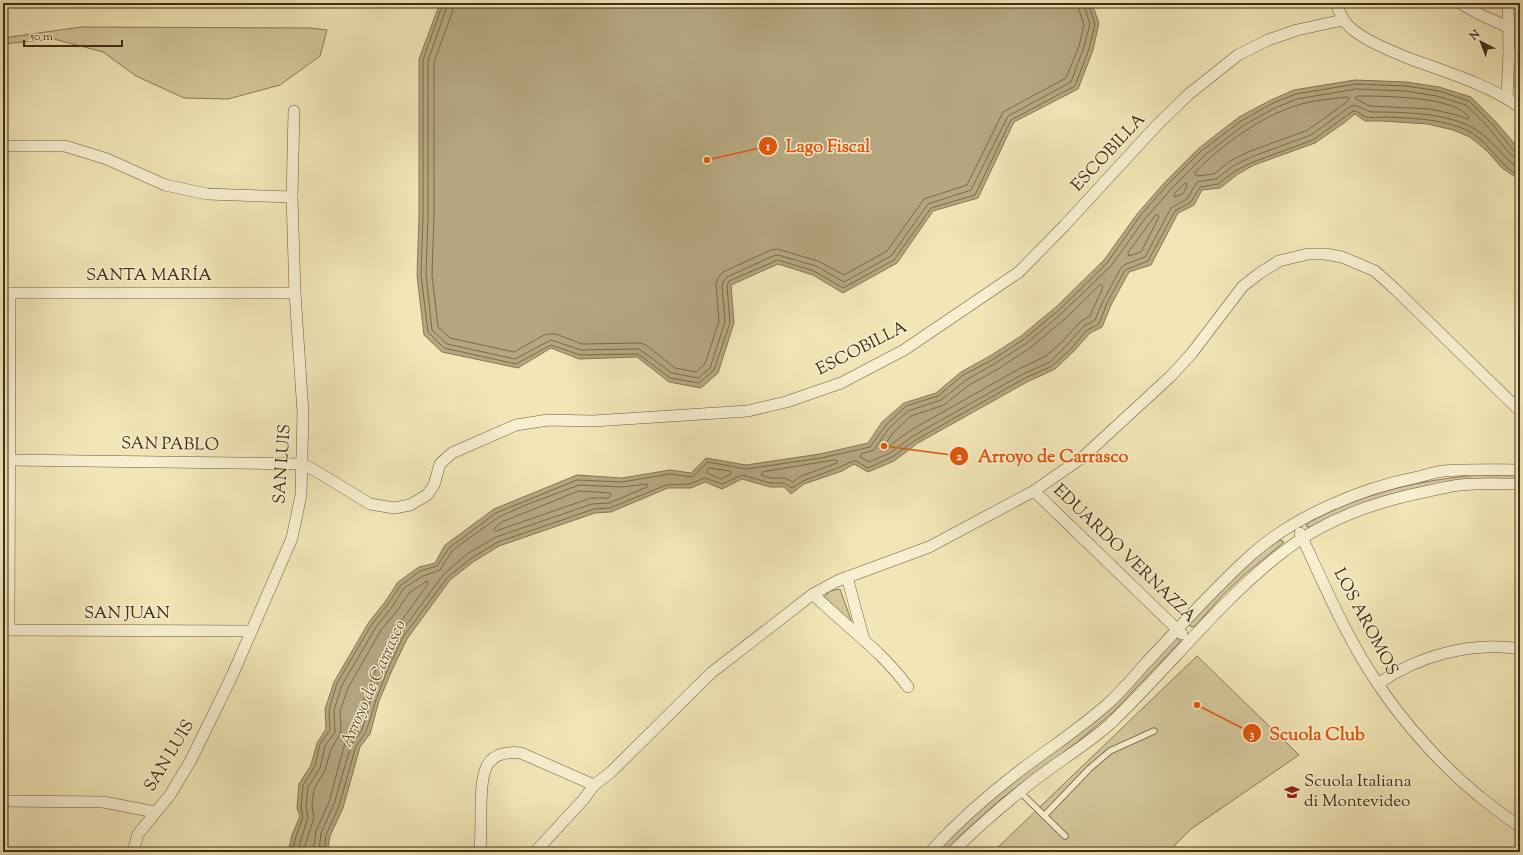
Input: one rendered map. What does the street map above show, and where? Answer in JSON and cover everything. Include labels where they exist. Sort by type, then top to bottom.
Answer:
[{"type":"street","points":[[1336,3],[1343,20],[1351,28],[1378,45],[1484,87],[1507,98],[1520,107]]},
{"type":"street","points":[[1460,3],[1479,14],[1508,27]]},
{"type":"street","points":[[1507,98],[1509,52],[1508,3]]},
{"type":"street","name":"ESCOBILLA","points":[[326,477],[370,504],[394,508],[410,505],[427,495],[434,485],[440,464],[452,453],[516,425],[548,420],[593,421],[748,411],[786,402],[841,383],[904,350],[1019,272],[1064,226],[1158,124],[1189,94],[1238,55],[1275,37],[1297,30],[1343,20]]},
{"type":"street","points":[[1509,52],[1520,60]]},
{"type":"street","name":"SAN LUIS","points":[[133,852],[138,834],[170,795],[191,760],[232,676],[292,538],[301,495],[303,413],[295,293],[292,197],[294,111]]},
{"type":"street","points":[[3,146],[65,146],[107,158],[165,185],[207,194],[292,197]]},
{"type":"street","points":[[535,852],[584,799],[594,785],[610,773],[711,673],[813,594],[828,585],[847,577],[929,547],[1034,492],[1082,457],[1166,381],[1192,353],[1243,286],[1279,261],[1308,254],[1325,254],[1342,257],[1375,271],[1520,411]]},
{"type":"street","points":[[6,293],[9,460],[6,630]]},
{"type":"street","name":"SANTA MARÍA","points":[[6,293],[295,293]]},
{"type":"street","name":"SAN PABLO","points":[[9,460],[302,464],[326,477]]},
{"type":"street","points":[[930,852],[950,830],[971,811],[1036,758],[1070,735],[1108,704],[1252,554],[1273,537],[1343,499],[1407,479],[1442,472],[1489,469],[1520,470]]},
{"type":"street","points":[[952,852],[994,812],[1109,725],[1218,610],[1280,553],[1351,513],[1372,505],[1413,494],[1460,485],[1520,484]]},
{"type":"street","name":"EDUARDO VERNAZZA","points":[[1034,492],[1190,640]]},
{"type":"street","name":"LOS AROMOS","points":[[1296,524],[1352,641],[1378,684],[1417,735],[1456,776],[1479,797],[1520,827]]},
{"type":"street","points":[[847,577],[864,640]]},
{"type":"street","points":[[813,594],[864,640],[900,676],[908,687]]},
{"type":"street","name":"SAN JUAN","points":[[6,630],[251,631]]},
{"type":"street","points":[[1378,684],[1394,673],[1430,658],[1462,650],[1489,646],[1520,649]]},
{"type":"street","points":[[480,852],[482,780],[485,768],[496,757],[510,752],[522,753],[594,785]]},
{"type":"street","points":[[3,801],[103,802],[155,812]]},
{"type":"lane","points":[[1044,816],[1089,769],[1110,751],[1154,731]]},
{"type":"lane","points":[[1020,792],[1065,836]]},
{"type":"shaded area","points":[[81,27],[310,28],[327,30],[320,56],[280,85],[228,99],[184,98],[136,76],[103,52],[54,39],[3,44],[3,38]]},
{"type":"shaded area","points":[[1479,475],[1520,476],[1520,482],[1497,480],[1347,510],[1312,527],[1306,526],[1309,522],[1330,512],[1371,496],[1413,484]]},
{"type":"shaded area","points":[[1279,540],[1284,542],[1243,576],[1223,595],[1194,627],[1190,626],[1199,613],[1232,579],[1267,548]]},
{"type":"shaded area","points":[[840,589],[852,623],[824,597],[830,591]]},
{"type":"shaded area","points":[[1177,638],[1181,641],[1112,713],[1076,743],[1001,799],[944,852],[937,852],[977,812]]},
{"type":"shaded area","points":[[1197,656],[1299,755],[1191,829],[1168,852],[993,852]]},
{"type":"water","points":[[440,3],[911,3],[938,5],[961,3],[1088,3],[1092,4],[1099,23],[1093,50],[1078,89],[1014,122],[978,198],[933,211],[897,263],[843,293],[813,275],[778,264],[731,285],[734,323],[718,373],[701,388],[669,382],[637,357],[579,359],[551,348],[518,368],[442,352],[424,335],[417,275],[419,217],[419,59]]},
{"type":"water","points":[[1355,80],[1406,82],[1439,87],[1471,97],[1496,122],[1520,150],[1520,180],[1502,168],[1487,151],[1470,137],[1453,130],[1428,124],[1365,121],[1355,114],[1315,143],[1254,165],[1238,174],[1220,188],[1202,190],[1194,205],[1178,213],[1151,265],[1129,272],[1111,305],[1102,327],[1090,333],[1055,369],[1027,382],[918,443],[894,461],[868,472],[854,464],[842,471],[804,484],[791,494],[784,487],[770,487],[742,479],[722,489],[705,482],[691,488],[668,488],[611,512],[595,513],[499,546],[473,562],[450,580],[407,639],[379,701],[370,734],[360,747],[343,808],[330,836],[327,852],[288,852],[292,835],[300,816],[297,808],[299,784],[311,765],[317,743],[326,729],[325,709],[334,682],[369,622],[385,602],[398,582],[419,567],[435,563],[445,545],[494,509],[577,475],[622,478],[670,470],[691,473],[706,458],[746,465],[820,454],[868,443],[882,422],[904,403],[936,393],[961,372],[990,356],[1021,336],[1056,307],[1104,260],[1137,214],[1165,182],[1199,148],[1239,117],[1294,90]]},
{"type":"place","name":"Lago Fiscal","points":[[707,160]]},
{"type":"place","name":"Arroyo de Carrasco","points":[[884,446]]},
{"type":"place","name":"Scuola Club","points":[[1197,705]]},
{"type":"place","name":"Scuola Italiana di Montevideo","points":[[1292,792]]}]
